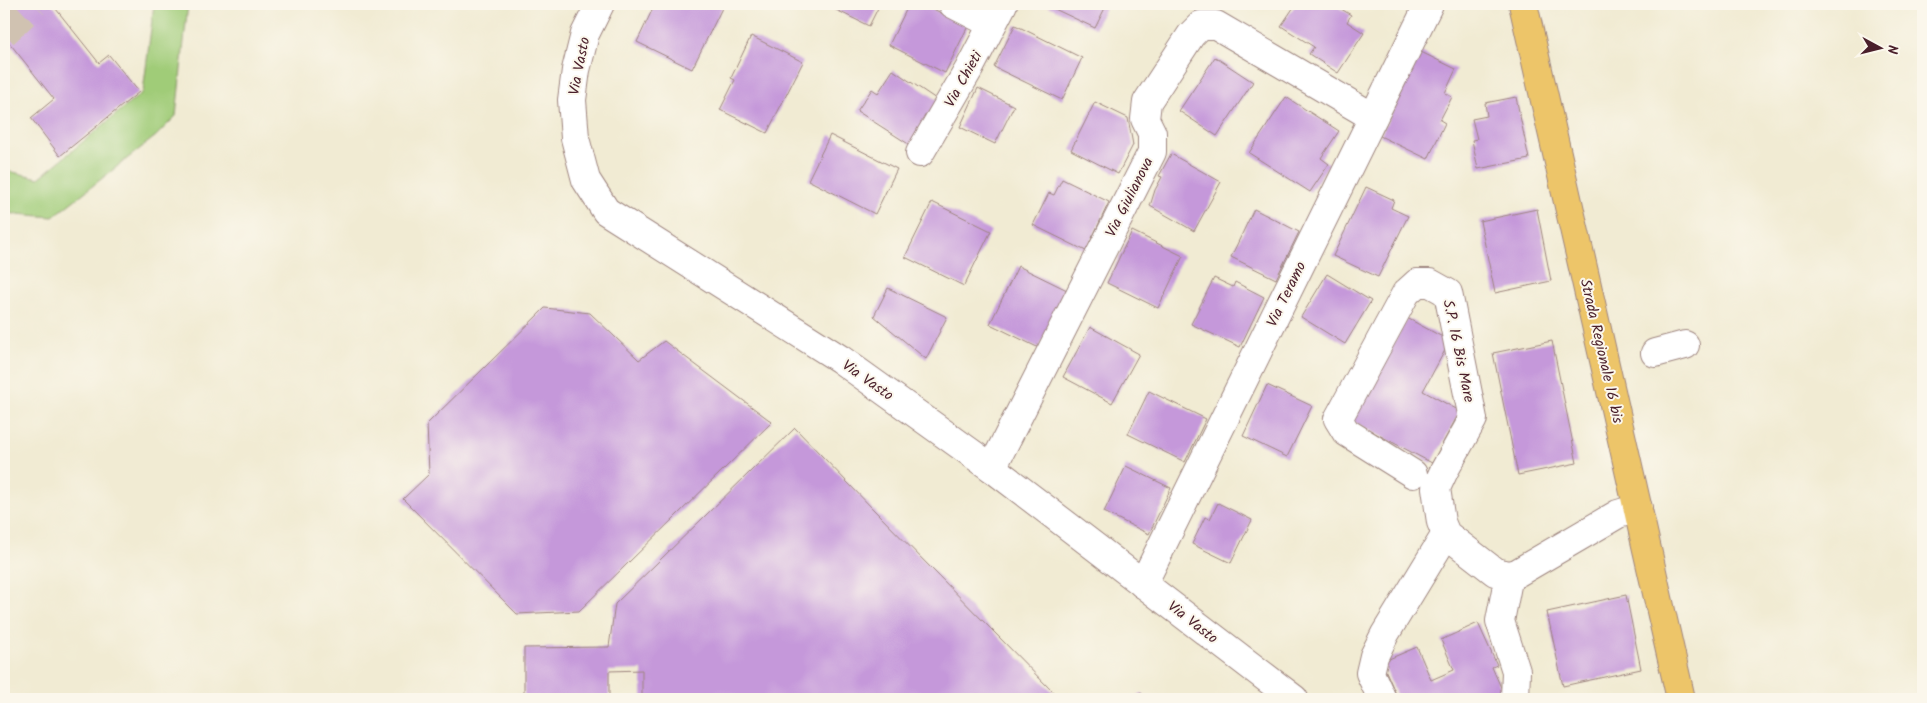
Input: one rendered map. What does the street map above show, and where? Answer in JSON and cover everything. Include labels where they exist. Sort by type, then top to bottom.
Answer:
[{"type":"main road","name":"Strada Regionale 16 bis","points":[[1524,4],[1681,699]]},
{"type":"street","name":"Via Vasto","points":[[600,4],[584,34],[572,100],[575,138],[586,180],[606,211],[821,346],[992,468],[1294,699]]},
{"type":"street","points":[[953,4],[998,14]]},
{"type":"street","name":"Via Teramo","points":[[1144,584],[1429,4]]},
{"type":"street","name":"Via Chieti","points":[[920,153],[970,69],[998,14]]},
{"type":"street","name":"Via Giulianova","points":[[992,468],[1152,152],[1152,133],[1145,119],[1147,102],[1191,35],[1201,25],[1216,25],[1373,117]]},
{"type":"street","name":"S.P. 16 Bis Mare","points":[[1413,474],[1346,432],[1338,419],[1406,292],[1417,283],[1430,283],[1448,293],[1473,419],[1436,488],[1437,506],[1446,534]]},
{"type":"street","points":[[1655,352],[1685,345]]},
{"type":"street","points":[[1382,699],[1370,673],[1374,656],[1385,634],[1446,534],[1495,572],[1509,576],[1518,573],[1618,514],[1638,508]]},
{"type":"street","points":[[1509,576],[1500,621],[1516,671],[1515,699]]},
{"type":"green space","points":[[154,4],[188,4],[176,116],[156,136],[53,217],[4,213],[4,170],[39,178],[143,92]]},
{"type":"building","points":[[4,4],[52,4],[99,63],[109,55],[139,92],[60,156],[31,118],[54,99],[4,36]]},
{"type":"building","points":[[655,4],[718,4],[723,6],[692,69],[637,42]]},
{"type":"building","points":[[830,4],[880,4],[869,26],[828,6]]},
{"type":"building","points":[[909,4],[923,4],[968,26],[945,73],[889,45]]},
{"type":"building","points":[[1044,4],[1107,4],[1095,28]]},
{"type":"building","points":[[1296,4],[1333,4],[1351,15],[1347,22],[1364,33],[1338,73],[1309,54],[1314,47],[1281,26]]},
{"type":"building","points":[[1015,25],[1082,58],[1062,100],[994,67]]},
{"type":"building","points":[[751,36],[803,62],[767,133],[720,110],[735,80],[731,78]]},
{"type":"building","points":[[1421,52],[1456,69],[1445,93],[1452,97],[1440,120],[1445,123],[1428,159],[1380,136]]},
{"type":"building","points":[[1215,57],[1253,82],[1217,136],[1179,111]]},
{"type":"building","points":[[893,70],[939,101],[910,145],[857,111],[872,89],[878,93]]},
{"type":"building","points":[[978,88],[1014,106],[995,144],[960,127]]},
{"type":"building","points":[[1286,97],[1339,131],[1321,158],[1329,164],[1310,192],[1249,153]]},
{"type":"building","points":[[1516,97],[1529,159],[1478,169],[1472,140],[1477,139],[1472,119],[1487,116],[1485,103]]},
{"type":"building","points":[[1095,102],[1128,118],[1133,145],[1118,174],[1071,150]]},
{"type":"building","points":[[830,135],[897,169],[875,214],[808,180]]},
{"type":"building","points":[[1171,154],[1221,182],[1194,231],[1150,206],[1162,177],[1159,176]]},
{"type":"building","points":[[1062,179],[1109,202],[1086,251],[1033,225],[1049,193],[1054,195]]},
{"type":"building","points":[[1366,187],[1394,200],[1391,208],[1408,216],[1378,277],[1333,256]]},
{"type":"building","points":[[932,202],[991,231],[964,286],[905,257]]},
{"type":"building","points":[[1254,209],[1299,232],[1276,279],[1231,257]]},
{"type":"building","points":[[1537,209],[1551,281],[1495,293],[1480,221]]},
{"type":"building","points":[[1132,231],[1183,256],[1158,308],[1107,283]]},
{"type":"building","points":[[1018,266],[1067,290],[1039,348],[990,324]]},
{"type":"building","points":[[1327,274],[1371,301],[1345,344],[1301,317]]},
{"type":"building","points":[[1214,278],[1233,287],[1235,282],[1264,297],[1240,347],[1191,324]]},
{"type":"building","points":[[888,288],[947,317],[926,359],[874,316]]},
{"type":"building","points":[[545,308],[590,313],[639,360],[664,341],[772,422],[579,611],[517,614],[403,499],[429,474],[427,424]]},
{"type":"building","points":[[1407,318],[1450,341],[1423,391],[1460,411],[1432,463],[1352,421]]},
{"type":"building","points":[[1090,327],[1139,354],[1112,403],[1063,377]]},
{"type":"building","points":[[1552,341],[1577,463],[1518,475],[1493,353]]},
{"type":"building","points":[[1267,385],[1312,406],[1287,457],[1243,436]]},
{"type":"building","points":[[1149,391],[1206,419],[1185,462],[1128,434]]},
{"type":"building","points":[[795,428],[1054,693],[1048,699],[642,699],[642,670],[609,671],[609,699],[524,699],[524,648],[609,647],[615,604]]},
{"type":"building","points":[[1126,466],[1171,488],[1149,534],[1104,512]]},
{"type":"building","points":[[1218,503],[1252,520],[1231,563],[1192,544],[1205,517],[1210,519]]},
{"type":"building","points":[[1626,595],[1641,669],[1563,686],[1547,612]]},
{"type":"building","points":[[1478,623],[1497,665],[1492,667],[1506,699],[1398,699],[1382,662],[1417,647],[1431,680],[1454,670],[1441,640]]},
{"type":"building","points":[[1141,693],[1146,699],[1133,699]]},
{"type":"tunnel","points":[[4,33],[35,4]]}]
